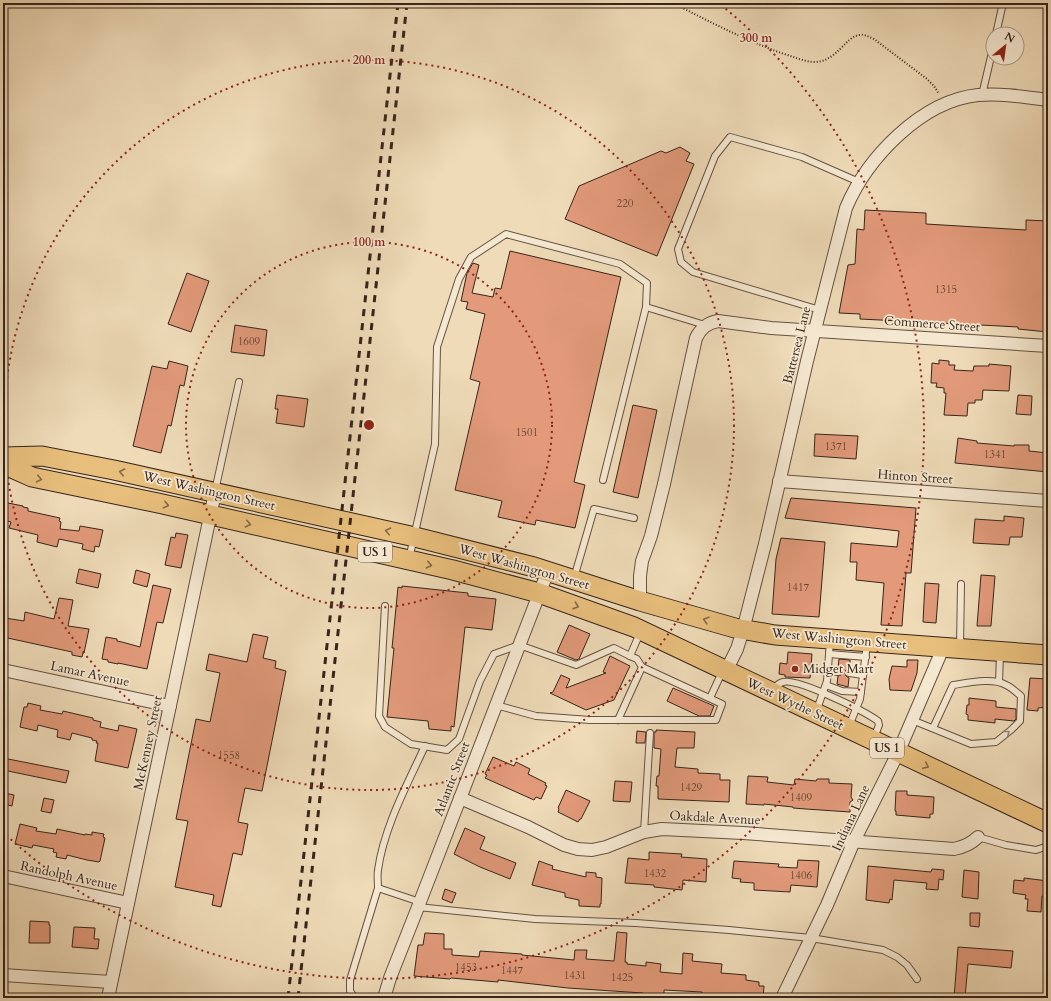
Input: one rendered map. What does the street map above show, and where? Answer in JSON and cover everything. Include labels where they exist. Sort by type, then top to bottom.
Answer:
[{"type":"main road","name":"West Washington Street","points":[[3,457],[42,456],[114,470],[415,537],[548,571],[640,601],[743,630],[775,635],[830,647],[866,649],[951,648],[1048,655]]},
{"type":"main road","name":"West Washington Street","points":[[3,464],[32,477],[210,515],[453,570],[539,593]]},
{"type":"main road","name":"West Wythe Street","points":[[539,593],[603,615],[641,631],[1048,823]]},
{"type":"street","name":"Battersea Lane","points":[[725,670],[737,649],[743,630],[820,310],[846,208],[853,191],[882,151],[899,134],[917,120],[943,105],[955,100],[982,95],[1006,95],[1048,100]]},
{"type":"street","name":"Commerce Street","points":[[705,325],[718,321],[771,328],[1048,346]]},
{"type":"street","points":[[640,601],[640,576],[642,561],[651,536],[662,491],[696,338],[699,331],[705,325]]},
{"type":"street","name":"Hinton Street","points":[[779,482],[1048,501]]},
{"type":"street","name":"McKenney Street","points":[[108,998],[215,493]]},
{"type":"street","name":"Atlantic Street","points":[[384,998],[418,904],[548,571]]},
{"type":"street","name":"Indiana Lane","points":[[782,998],[827,905],[854,841],[898,753],[912,720],[951,648]]},
{"type":"street","name":"Lamar Avenue","points":[[3,670],[170,706]]},
{"type":"street","name":"Oakdale Avenue","points":[[460,798],[528,827],[564,845],[578,849],[592,850],[606,847],[644,832],[657,829],[744,833],[954,849],[964,847],[978,837]]},
{"type":"street","name":"Randolph Avenue","points":[[3,876],[128,903]]},
{"type":"street","points":[[3,975],[111,982]]},
{"type":"lane","points":[[998,26],[1003,3]]},
{"type":"lane","points":[[982,95],[989,66]]},
{"type":"lane","points":[[820,310],[693,272],[680,262],[678,249],[715,156],[730,137],[802,156],[859,182]]},
{"type":"lane","points":[[409,560],[435,444],[437,347],[459,279],[471,257],[506,234],[620,264],[647,283],[646,307],[603,480]]},
{"type":"lane","points":[[646,307],[705,325]]},
{"type":"lane","points":[[215,493],[239,382]]},
{"type":"lane","points":[[573,580],[594,509],[634,518]]},
{"type":"lane","points":[[951,648],[961,584]]},
{"type":"lane","points":[[385,606],[379,716],[385,727],[411,744],[447,750],[459,739],[480,681],[494,654],[519,645],[576,665],[614,648],[637,659],[642,667],[722,704],[716,720],[590,720],[536,716],[496,705]]},
{"type":"lane","points":[[630,656],[641,631]]},
{"type":"lane","points":[[815,714],[826,685],[830,647]]},
{"type":"lane","points":[[848,729],[861,692],[866,649]]},
{"type":"lane","points":[[999,682],[1000,652]]},
{"type":"lane","points":[[618,720],[642,667]]},
{"type":"lane","points":[[710,698],[725,670]]},
{"type":"lane","points":[[828,671],[838,672]]},
{"type":"lane","points":[[849,673],[863,675]]},
{"type":"lane","points":[[769,692],[782,682],[806,685],[866,713],[878,721],[879,725],[873,741]]},
{"type":"lane","points":[[912,720],[971,744],[996,742],[1020,721],[1021,696],[1006,684],[999,682],[974,682],[953,685],[933,728]]},
{"type":"lane","points":[[826,685],[842,691],[861,692]]},
{"type":"lane","points":[[644,832],[650,733]]},
{"type":"lane","points":[[360,998],[354,997],[350,991],[350,980],[378,888],[378,871],[385,839],[400,800],[425,746]]},
{"type":"lane","points":[[978,837],[1006,845],[1036,850],[1048,846]]},
{"type":"lane","points":[[378,888],[418,904],[535,919],[729,930],[811,938],[883,950],[897,957],[907,965],[917,979]]},
{"type":"path","points":[[673,3],[762,46],[804,61],[815,62],[825,60],[835,54],[854,36],[866,35],[874,39],[927,79],[937,91],[943,105]]},
{"type":"building","points":[[680,147],[690,153],[686,161],[694,164],[657,256],[565,219],[579,186],[661,151],[666,153]]},
{"type":"building","points":[[865,210],[926,213],[926,224],[1026,230],[1026,220],[1048,221],[1048,332],[1018,329],[1018,327],[860,319],[860,314],[839,313],[848,265],[855,264],[857,229],[864,230]]},
{"type":"building","points":[[510,251],[621,277],[574,482],[585,485],[575,528],[536,520],[535,525],[498,517],[502,501],[455,490],[480,382],[470,379],[485,314],[466,309],[468,302],[461,301],[467,273],[473,263],[479,265],[472,293],[493,297],[495,288],[501,289]]},
{"type":"building","points":[[187,273],[209,281],[191,332],[168,324]]},
{"type":"building","points":[[235,325],[267,330],[264,356],[231,352]]},
{"type":"building","points":[[939,360],[949,361],[949,365],[955,365],[954,370],[973,371],[974,366],[989,366],[989,364],[1011,366],[1009,391],[983,390],[982,400],[975,400],[975,403],[968,403],[967,416],[944,415],[946,393],[944,393],[944,388],[936,387],[937,383],[931,383],[932,363],[939,364]]},
{"type":"building","points":[[169,361],[188,366],[184,386],[180,385],[171,426],[168,425],[161,453],[133,446],[152,366],[167,369]]},
{"type":"building","points":[[277,395],[308,399],[304,427],[276,423],[278,409],[275,409]]},
{"type":"building","points":[[1018,395],[1032,396],[1031,415],[1016,414]]},
{"type":"building","points":[[633,405],[657,410],[638,498],[613,492]]},
{"type":"building","points":[[815,434],[858,436],[856,459],[814,456]]},
{"type":"building","points":[[958,438],[977,441],[977,443],[1014,446],[1029,445],[1029,451],[1048,453],[1048,472],[955,463]]},
{"type":"building","points":[[791,498],[916,508],[911,573],[906,573],[902,626],[881,625],[884,583],[856,580],[857,562],[850,562],[851,543],[897,547],[899,531],[785,518]]},
{"type":"building","points":[[3,502],[23,506],[28,508],[28,511],[60,518],[60,529],[79,531],[80,526],[103,530],[99,547],[95,546],[94,552],[82,549],[83,544],[59,539],[57,547],[37,542],[38,535],[9,528],[11,522],[3,520]]},
{"type":"building","points":[[1004,516],[1024,518],[1022,537],[1010,537],[1009,545],[973,543],[975,519],[1004,521]]},
{"type":"building","points":[[176,533],[188,535],[181,568],[165,565],[171,537],[175,538]]},
{"type":"building","points":[[781,538],[825,542],[819,617],[772,614],[776,559]]},
{"type":"building","points":[[79,569],[101,574],[98,588],[76,583]]},
{"type":"building","points":[[136,570],[150,574],[147,587],[133,583]]},
{"type":"building","points":[[981,575],[995,576],[991,626],[977,626]]},
{"type":"building","points":[[925,583],[939,584],[936,623],[923,622]]},
{"type":"building","points":[[153,585],[171,589],[163,623],[157,622],[147,669],[108,662],[108,660],[102,659],[106,637],[140,647]]},
{"type":"building","points":[[402,586],[468,593],[468,596],[496,599],[492,630],[465,627],[454,727],[451,726],[451,731],[429,729],[428,721],[387,717],[398,587],[402,588]]},
{"type":"building","points":[[59,598],[73,600],[68,626],[89,629],[82,657],[72,655],[72,652],[3,637],[5,618],[24,621],[25,612],[54,619]]},
{"type":"building","points":[[569,625],[590,634],[579,659],[576,660],[557,652]]},
{"type":"building","points":[[253,634],[268,637],[263,658],[276,661],[275,668],[286,671],[262,791],[245,788],[238,822],[248,824],[242,855],[233,853],[221,907],[212,905],[214,895],[175,887],[188,821],[176,819],[196,719],[210,722],[220,673],[206,670],[209,654],[247,662]]},
{"type":"building","name":"Midget Mart","points":[[788,652],[812,654],[810,678],[785,677],[785,675],[779,674],[780,663],[787,664]]},
{"type":"building","points":[[610,656],[630,666],[614,700],[586,710],[550,693],[553,692],[561,675],[570,679],[566,688],[606,673],[603,672]]},
{"type":"building","name":"Midget Mart","points":[[839,659],[850,660],[850,669],[846,670],[845,673],[849,678],[848,687],[837,684],[838,676],[841,675],[842,672],[841,669],[838,668]]},
{"type":"building","points":[[907,660],[918,660],[917,673],[911,691],[890,690],[889,679],[892,666],[907,667]]},
{"type":"building","points":[[1030,678],[1048,679],[1048,707],[1038,708],[1038,711],[1027,710]]},
{"type":"building","points":[[673,688],[714,706],[710,716],[699,716],[667,701]]},
{"type":"building","points":[[969,698],[996,701],[996,707],[1016,709],[1016,719],[1014,721],[995,719],[995,723],[968,720],[968,715],[966,714],[967,705],[969,705]]},
{"type":"building","points":[[28,703],[41,706],[40,710],[62,714],[63,711],[93,718],[93,720],[101,722],[100,727],[118,731],[119,725],[137,729],[128,768],[95,761],[98,743],[96,743],[97,741],[92,740],[92,738],[72,733],[70,740],[57,737],[58,730],[38,725],[37,731],[20,727],[24,707],[27,707]]},
{"type":"building","points":[[656,730],[695,732],[694,748],[677,748],[675,767],[698,769],[698,773],[720,774],[720,780],[730,780],[729,802],[658,799],[658,786],[656,786],[657,776],[659,776],[661,749],[654,748],[654,732],[656,732]]},
{"type":"building","points":[[637,731],[646,732],[645,743],[636,743]]},
{"type":"building","points":[[493,757],[514,766],[516,762],[530,769],[528,774],[546,783],[545,785],[547,786],[541,799],[536,797],[534,800],[485,778],[487,775],[485,774]]},
{"type":"building","points":[[3,758],[69,771],[66,783],[3,770]]},
{"type":"building","points":[[748,776],[768,777],[767,782],[794,785],[795,779],[816,781],[817,779],[829,779],[829,783],[852,784],[851,797],[853,800],[850,802],[850,812],[793,808],[764,804],[746,804]]},
{"type":"building","points":[[615,781],[632,782],[630,802],[613,801]]},
{"type":"building","points":[[566,790],[590,801],[578,822],[558,812],[558,808]]},
{"type":"building","points":[[896,791],[907,791],[907,795],[934,797],[933,814],[930,814],[930,818],[896,815]]},
{"type":"building","points":[[5,793],[14,795],[12,806],[3,804]]},
{"type":"building","points":[[44,798],[54,800],[51,813],[41,811]]},
{"type":"building","points":[[20,824],[37,828],[36,831],[56,834],[57,829],[85,835],[92,835],[92,832],[104,834],[103,837],[105,838],[100,861],[87,860],[67,855],[66,859],[56,857],[57,853],[53,852],[54,849],[33,845],[32,848],[15,844]]},
{"type":"building","points":[[465,828],[485,837],[480,849],[516,863],[510,879],[480,867],[454,854]]},
{"type":"building","points":[[649,852],[682,854],[681,857],[707,859],[706,882],[683,880],[682,890],[654,887],[654,885],[625,883],[628,858],[649,860]]},
{"type":"building","points":[[798,860],[819,861],[817,887],[791,885],[790,892],[754,890],[754,883],[740,882],[741,879],[732,878],[734,861],[779,864],[778,867],[797,868]]},
{"type":"building","points":[[539,861],[553,866],[552,869],[586,877],[586,872],[596,873],[596,877],[602,878],[600,907],[579,906],[579,900],[565,897],[565,893],[532,885]]},
{"type":"building","points":[[868,866],[931,872],[932,869],[944,870],[943,880],[939,879],[938,890],[926,889],[927,883],[894,880],[892,900],[890,899],[889,903],[866,900]]},
{"type":"building","points":[[964,870],[979,872],[978,899],[962,897]]},
{"type":"building","points":[[1024,878],[1048,881],[1048,896],[1042,896],[1041,912],[1027,911],[1028,899],[1025,899],[1026,895],[1013,893],[1014,880],[1024,881]]},
{"type":"building","points":[[445,889],[456,893],[452,903],[442,899]]},
{"type":"building","points":[[970,913],[980,913],[979,927],[970,926]]},
{"type":"building","points":[[30,921],[49,922],[50,943],[29,943]]},
{"type":"building","points":[[74,927],[95,928],[94,939],[99,939],[98,949],[72,947]]},
{"type":"building","points":[[617,932],[627,933],[625,962],[627,962],[627,964],[646,966],[646,962],[661,964],[660,972],[682,974],[683,953],[693,954],[692,961],[722,964],[721,973],[746,975],[746,980],[759,982],[759,986],[764,986],[763,998],[701,997],[702,992],[664,990],[664,996],[643,993],[568,988],[498,980],[498,982],[414,976],[418,945],[423,945],[425,933],[444,934],[444,949],[452,949],[452,955],[479,957],[480,951],[574,960],[575,950],[587,950],[586,959],[614,961]]},
{"type":"building","points":[[958,947],[1013,951],[1011,968],[968,964],[965,998],[954,998]]},
{"type":"railway","points":[[288,998],[398,3]]},
{"type":"railway","points":[[298,998],[407,3]]},
{"type":"place","name":"Midget Mart","points":[[795,669]]}]
